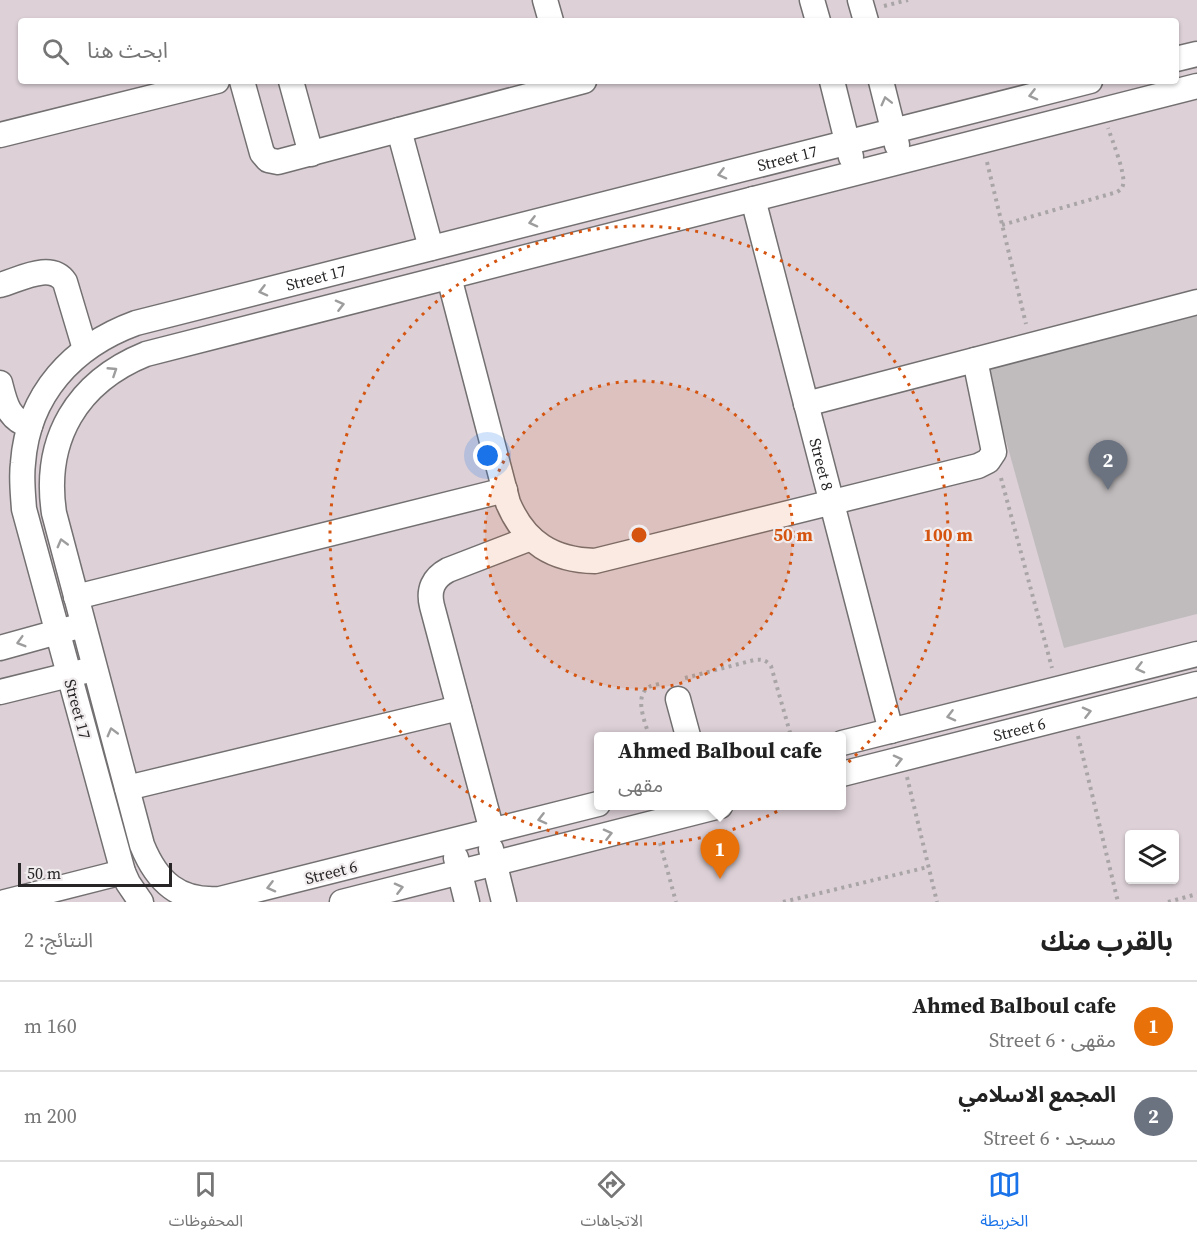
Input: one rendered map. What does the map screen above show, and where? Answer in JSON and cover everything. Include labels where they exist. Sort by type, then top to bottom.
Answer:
[{"type":"street","points":[[546,0],[550,18]]},
{"type":"street","points":[[860,0],[865,18]]},
{"type":"street","points":[[1179,58],[1197,54]]},
{"type":"street","points":[[0,135],[205,84]]},
{"type":"street","points":[[243,84],[265,157],[278,162],[566,84]]},
{"type":"street","points":[[292,84],[311,154]]},
{"type":"street","points":[[833,84],[855,173]]},
{"type":"street","points":[[882,84],[901,162]]},
{"type":"street","name":"Street 17","points":[[123,872],[24,509],[22,464],[36,408],[57,376],[85,349],[118,330],[136,323],[1078,84]]},
{"type":"street","name":"Street 17","points":[[127,788],[75,597],[51,497],[53,463],[69,416],[102,378],[123,364],[146,354],[1197,86]]},
{"type":"street","points":[[399,130],[431,248]]},
{"type":"street","name":"Street 8","points":[[753,200],[891,731]]},
{"type":"street","points":[[0,285],[49,271],[61,276],[65,282],[85,349]]},
{"type":"street","points":[[449,277],[514,516],[531,538],[554,554],[567,559],[595,561],[978,466],[988,461],[994,452],[975,360]]},
{"type":"street","points":[[806,404],[1197,302]]},
{"type":"street","points":[[0,383],[10,414],[22,424],[30,426]]},
{"type":"street","points":[[75,597],[505,489]]},
{"type":"street","points":[[497,901],[495,863],[490,832],[432,606],[431,588],[440,574],[448,570],[531,538]]},
{"type":"street","points":[[0,648],[83,625]]},
{"type":"street","name":"Street 6","points":[[846,742],[1197,654]]},
{"type":"street","points":[[0,692],[95,669]]},
{"type":"street","name":"Street 6","points":[[846,773],[1197,684]]},
{"type":"street","points":[[676,687],[687,732]]},
{"type":"street","points":[[993,705],[1000,734]]},
{"type":"street","points":[[127,788],[459,708]]},
{"type":"street","name":"Street 6","points":[[127,788],[142,845],[152,866],[167,884],[186,895],[209,900],[232,897],[594,805]]},
{"type":"street","name":"Street 6","points":[[342,902],[704,810]]},
{"type":"street","points":[[452,841],[467,902]]},
{"type":"street","points":[[5,902],[123,872],[141,902]]},
{"type":"path","points":[[1002,225],[1117,192],[1123,186],[1123,178],[1103,110]]},
{"type":"path","points":[[982,141],[1032,345]]},
{"type":"path","points":[[994,452],[1058,689]]},
{"type":"path","points":[[648,732],[641,706],[643,695],[650,687],[676,687],[754,660],[764,660],[771,666],[790,732]]},
{"type":"path","points":[[1073,715],[1118,902]]},
{"type":"path","points":[[903,759],[937,902]]},
{"type":"path","points":[[655,822],[676,902]]},
{"type":"path","points":[[783,902],[928,867]]},
{"type":"path","points":[[1168,902],[1197,894]]},
{"type":"shaded area","points":[[0,0],[1197,0],[1197,902],[0,902]]},
{"type":"building","points":[[1197,314],[1197,614],[1064,648],[985,366]]},
{"type":"place","name":"المجمع الاسلامي","points":[[1108,490]]},
{"type":"place","name":"Ahmed Balboul cafe","points":[[720,879]]}]
